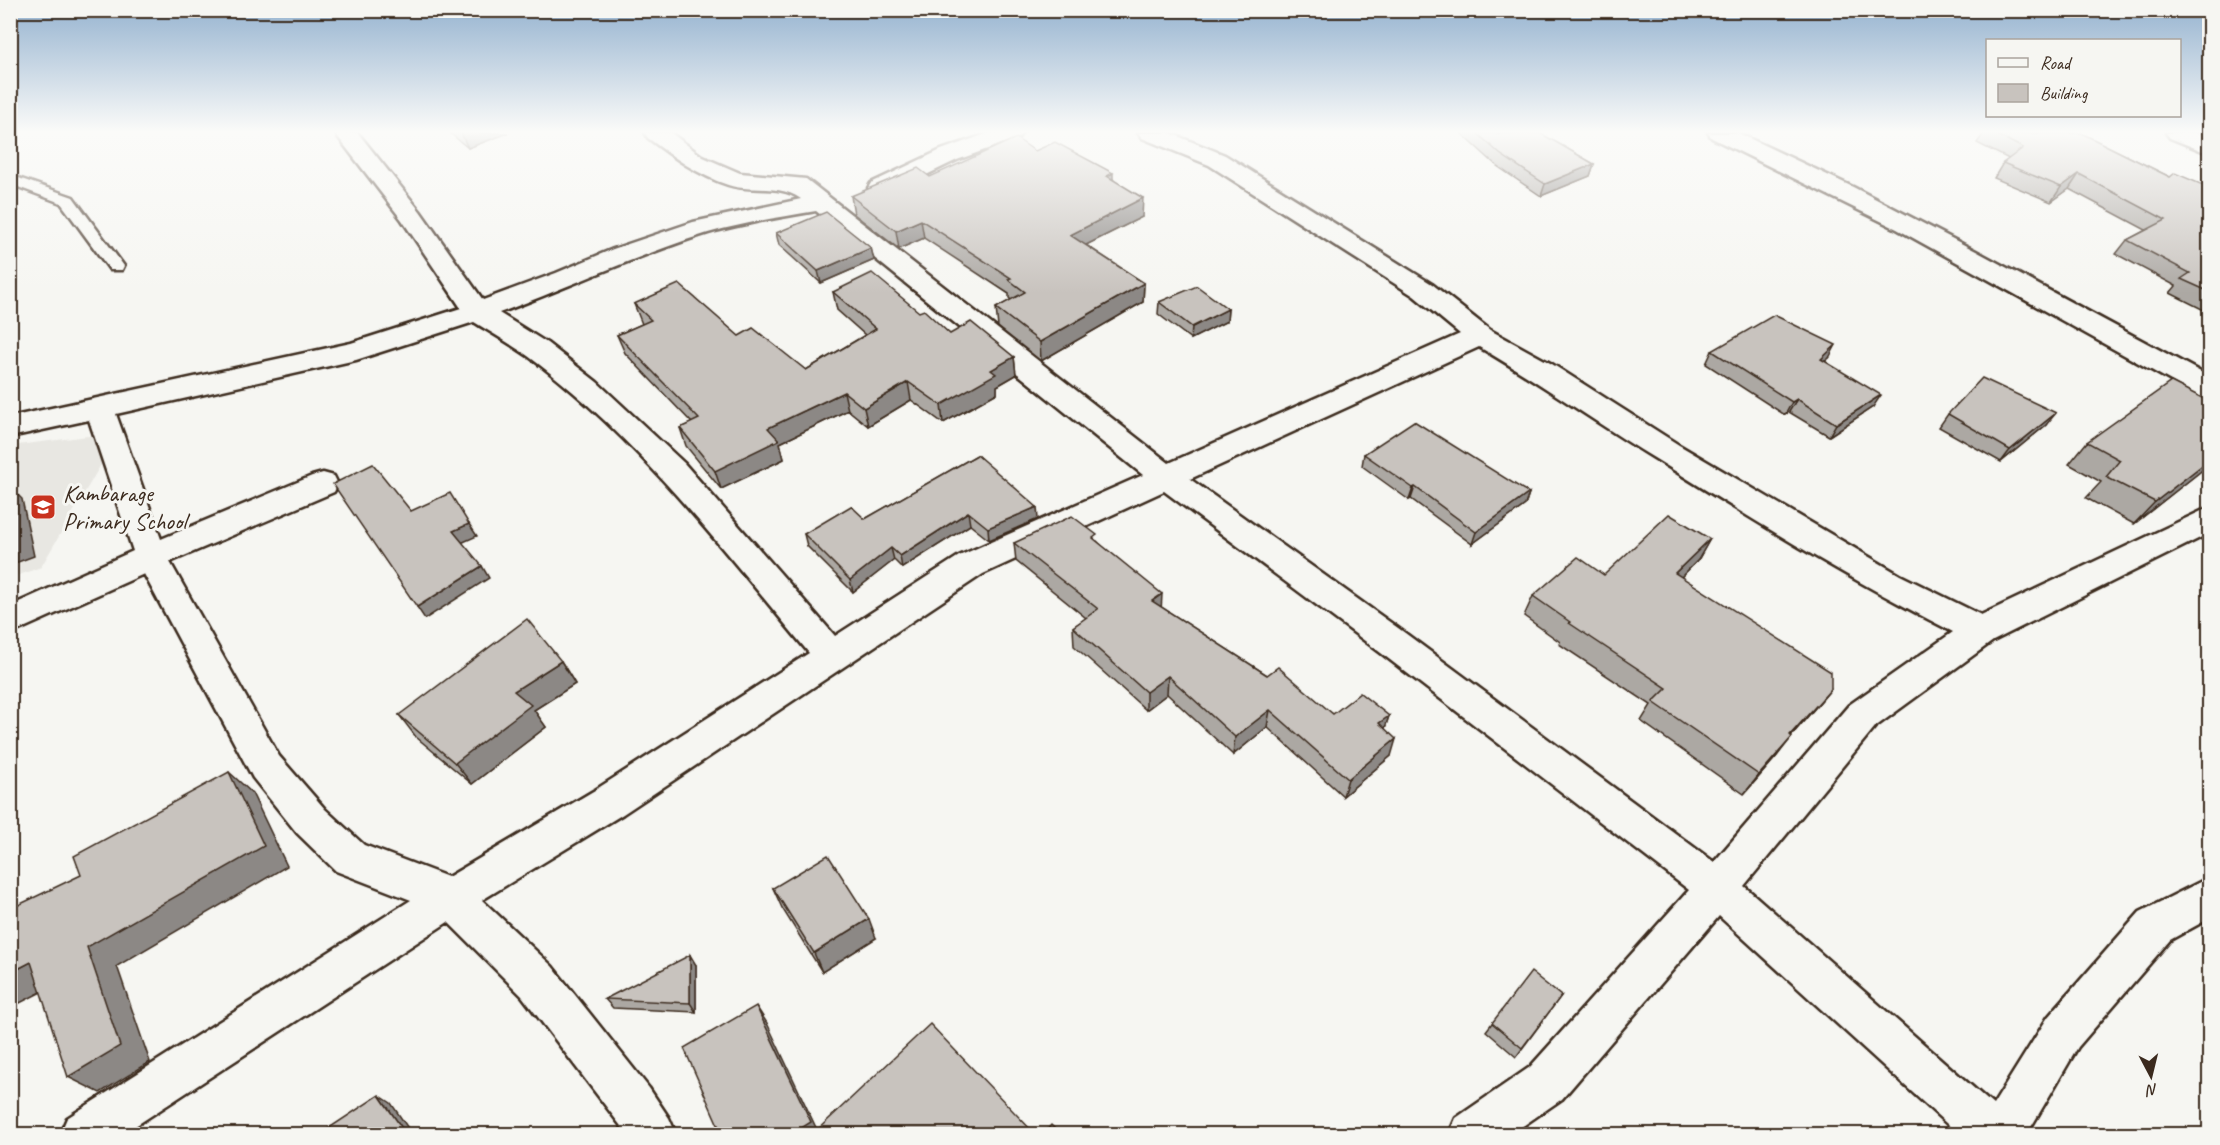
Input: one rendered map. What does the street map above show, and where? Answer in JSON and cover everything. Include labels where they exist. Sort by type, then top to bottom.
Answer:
[{"type":"street","points":[[388,186],[477,312],[537,349],[587,389],[673,471],[831,656]]},
{"type":"street","points":[[805,186],[843,204],[1166,477],[1394,643],[1717,888],[1910,1058],[1991,1134]]},
{"type":"street","points":[[10,427],[356,351],[477,312],[565,279],[622,254],[702,227],[771,211],[843,204],[881,186]]},
{"type":"street","points":[[1260,186],[1423,290],[1480,336],[1542,371],[1668,453],[1888,584],[1981,631]]},
{"type":"street","points":[[1831,186],[2000,274],[2210,390]]},
{"type":"street","points":[[83,1134],[451,897],[609,802],[971,565],[1480,336]]},
{"type":"street","points":[[99,406],[151,557],[266,767],[311,821],[350,858],[451,897],[537,981],[633,1104],[653,1134]]},
{"type":"street","points":[[10,621],[151,557],[322,484]]},
{"type":"street","points":[[1472,1134],[1546,1083],[1717,888],[1862,716],[1981,631],[2210,519]]},
{"type":"street","points":[[2002,1134],[2064,1032],[2155,926],[2210,896]]},
{"type":"lane","points":[[32,186],[68,200],[116,266]]},
{"type":"shaded area","name":"Kambarage Primary School","points":[[120,432],[41,567],[11,578],[10,446]]},
{"type":"building","points":[[874,186],[1124,186],[1143,198],[1070,235],[1144,283],[1040,342],[996,308],[1025,292],[1008,279],[1011,278],[921,220],[896,231],[851,196]]},
{"type":"building","points":[[2103,186],[2210,188],[2210,292],[2181,279],[2190,273],[2127,240],[2166,220]]},
{"type":"building","points":[[826,212],[871,248],[818,271],[776,233]]},
{"type":"building","points":[[872,273],[919,312],[924,310],[950,334],[971,322],[1014,357],[991,370],[996,374],[941,405],[908,382],[864,408],[844,392],[768,428],[779,440],[715,471],[680,428],[699,419],[617,335],[651,320],[634,304],[679,284],[739,336],[753,328],[806,370],[876,329],[833,292]]},
{"type":"building","points":[[1197,286],[1228,309],[1192,327],[1159,302]]},
{"type":"building","points":[[1774,315],[1836,345],[1821,359],[1881,395],[1836,424],[1797,399],[1792,402],[1712,351]]},
{"type":"building","points":[[1982,378],[2056,413],[2010,450],[1948,414]]},
{"type":"building","points":[[2171,382],[2210,402],[2210,459],[2155,502],[2106,477],[2120,460],[2087,442]]},
{"type":"building","points":[[1414,421],[1529,493],[1476,532],[1415,487],[1413,488],[1364,454]]},
{"type":"building","points":[[977,455],[1037,507],[988,528],[968,512],[900,556],[891,548],[850,580],[804,534],[851,506],[865,519]]},
{"type":"building","points":[[373,464],[411,511],[450,493],[469,524],[453,531],[482,566],[417,607],[333,484]]},
{"type":"building","points":[[1669,514],[1710,539],[1675,573],[1831,672],[1831,689],[1790,735],[1792,737],[1759,775],[1653,702],[1667,688],[1569,623],[1533,596],[1578,557],[1604,575]]},
{"type":"building","points":[[1072,516],[1097,535],[1093,538],[1162,594],[1152,601],[1267,675],[1278,667],[1333,714],[1360,693],[1389,716],[1379,723],[1396,739],[1348,779],[1270,710],[1235,737],[1168,676],[1146,692],[1073,627],[1098,609],[1014,543]]},
{"type":"building","points":[[527,619],[561,661],[514,691],[531,705],[455,763],[399,715]]},
{"type":"building","points":[[229,772],[264,846],[87,947],[120,1046],[68,1077],[31,962],[10,973],[10,909],[81,875],[74,856]]},
{"type":"building","points":[[828,855],[869,919],[814,953],[773,888]]},
{"type":"building","points":[[690,955],[690,1003],[605,999]]},
{"type":"building","points":[[1531,972],[1561,996],[1522,1048],[1492,1023]]},
{"type":"building","points":[[756,1006],[811,1122],[792,1134],[722,1134],[684,1048]]},
{"type":"building","points":[[930,1024],[1035,1134],[813,1134]]},
{"type":"building","points":[[379,1095],[406,1134],[320,1134]]},
{"type":"building","points":[[1051,1125],[1060,1134],[1043,1134]]},
{"type":"place","name":"Kambarage Primary School","points":[[43,507]]}]
